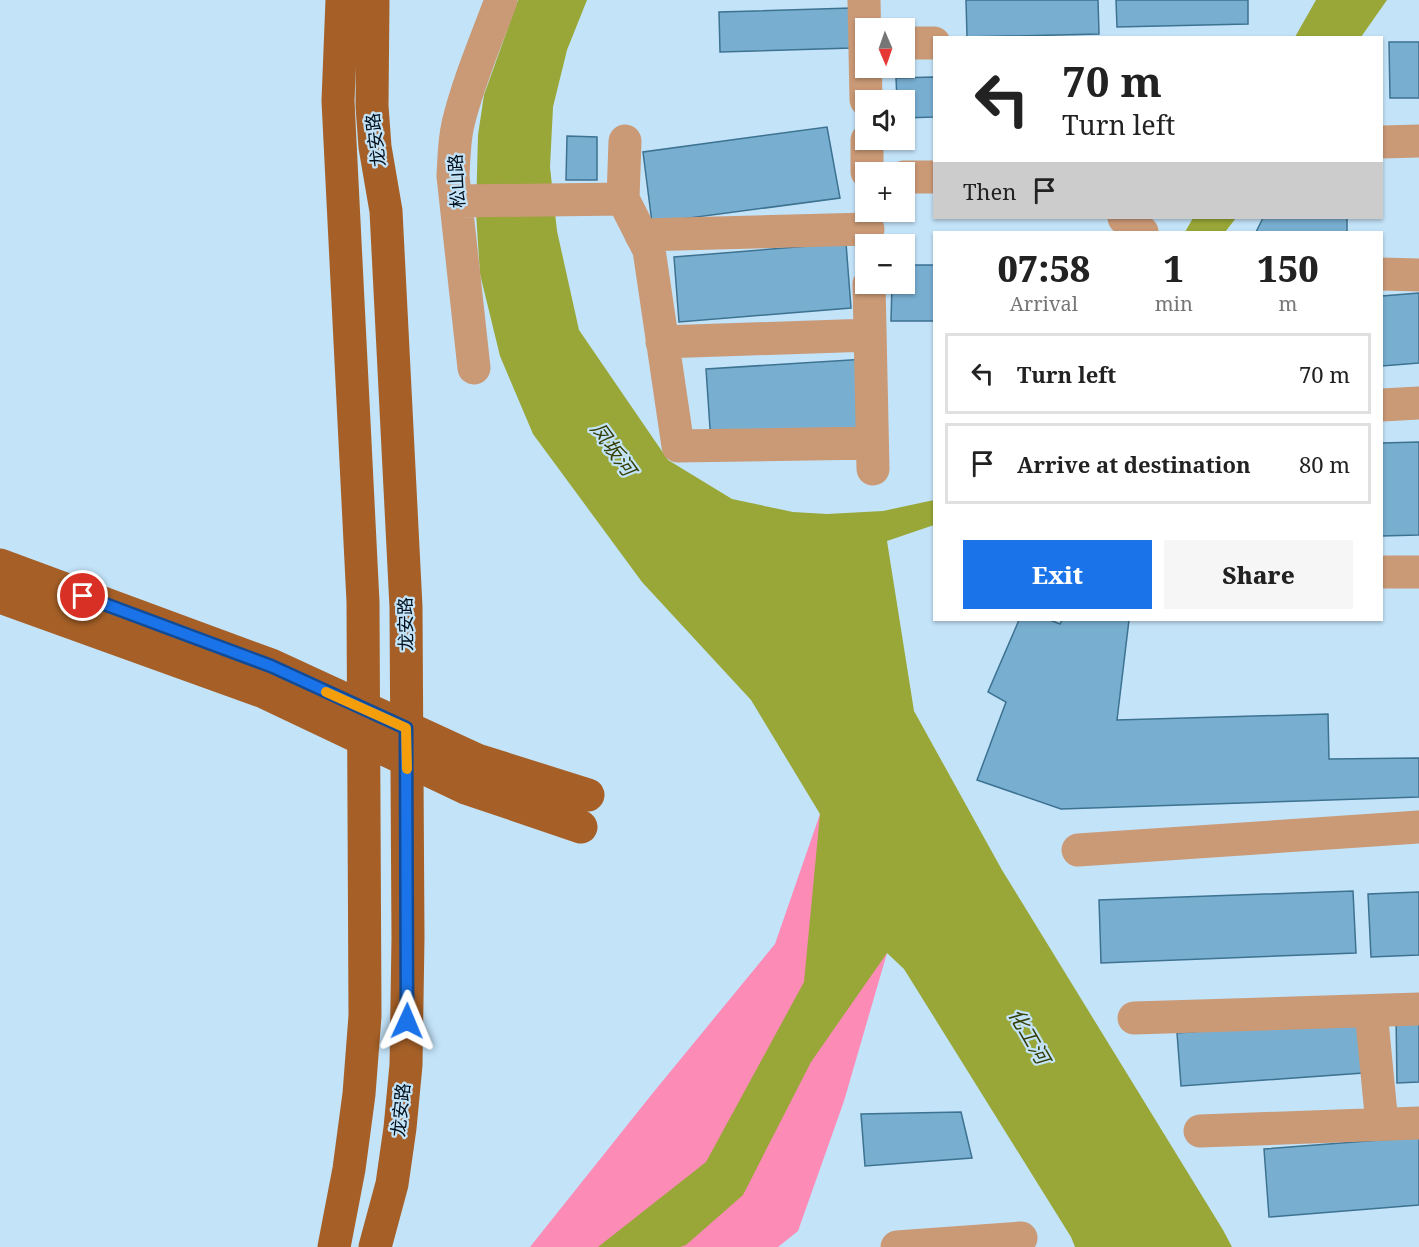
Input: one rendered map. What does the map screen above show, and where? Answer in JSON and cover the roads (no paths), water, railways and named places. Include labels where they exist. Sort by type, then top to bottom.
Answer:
[{"type":"main road","name":"龙安路","points":[[334,1247],[349,1169],[359,1094],[365,1016],[363,602],[338,101],[342,0]]},
{"type":"main road","name":"龙安路","points":[[373,0],[372,106],[375,147],[386,211],[406,607],[408,938],[406,1065],[400,1128],[392,1184],[375,1247]]},
{"type":"main road","points":[[0,565],[271,666],[364,724]]},
{"type":"main road","points":[[0,597],[264,692],[364,724],[407,743],[477,760],[588,795]]},
{"type":"main road","points":[[407,743],[466,788],[581,827]]},
{"type":"street","name":"松山路","points":[[474,368],[453,176],[454,150],[458,125],[476,66],[501,0]]},
{"type":"street","points":[[864,0],[864,18]]},
{"type":"street","points":[[915,43],[933,43]]},
{"type":"street","points":[[625,141],[623,199],[649,250],[678,446],[872,456],[869,294]]},
{"type":"street","points":[[1383,142],[1419,141]]},
{"type":"street","points":[[915,177],[933,177]]},
{"type":"street","points":[[457,201],[623,199]]},
{"type":"street","points":[[1125,219],[1141,231]]},
{"type":"street","points":[[641,235],[868,228]]},
{"type":"street","points":[[1383,273],[1419,275]]},
{"type":"street","points":[[662,342],[870,335]]},
{"type":"street","points":[[1383,405],[1419,404]]},
{"type":"street","points":[[1383,572],[1419,572]]},
{"type":"street","points":[[1078,850],[1419,828]]},
{"type":"street","points":[[1134,1018],[1419,1009]]},
{"type":"street","points":[[1371,1011],[1382,1124]]},
{"type":"street","points":[[1200,1131],[1419,1123]]},
{"type":"street","points":[[897,1247],[1021,1238]]},
{"type":"water","points":[[518,0],[587,0],[567,50],[553,107],[550,167],[557,231],[579,330],[668,460],[732,499],[793,512],[827,514],[883,511],[933,500],[933,525],[887,541],[914,711],[1002,870],[1232,1247],[1075,1247],[1071,1237],[904,969],[887,953],[811,1062],[743,1195],[686,1245],[680,1247],[598,1247],[706,1162],[804,982],[820,814],[751,700],[642,582],[533,434],[500,356],[480,274],[476,212],[478,135],[484,95]]},
{"type":"water","points":[[1316,0],[1387,0],[1362,36],[1296,36]]},
{"type":"water","points":[[1192,219],[1235,219],[1226,231],[1186,231]]},
{"type":"water label","name":"凤坂河","points":[[613,449]]},
{"type":"water label","name":"化工河","points":[[1029,1036]]}]
